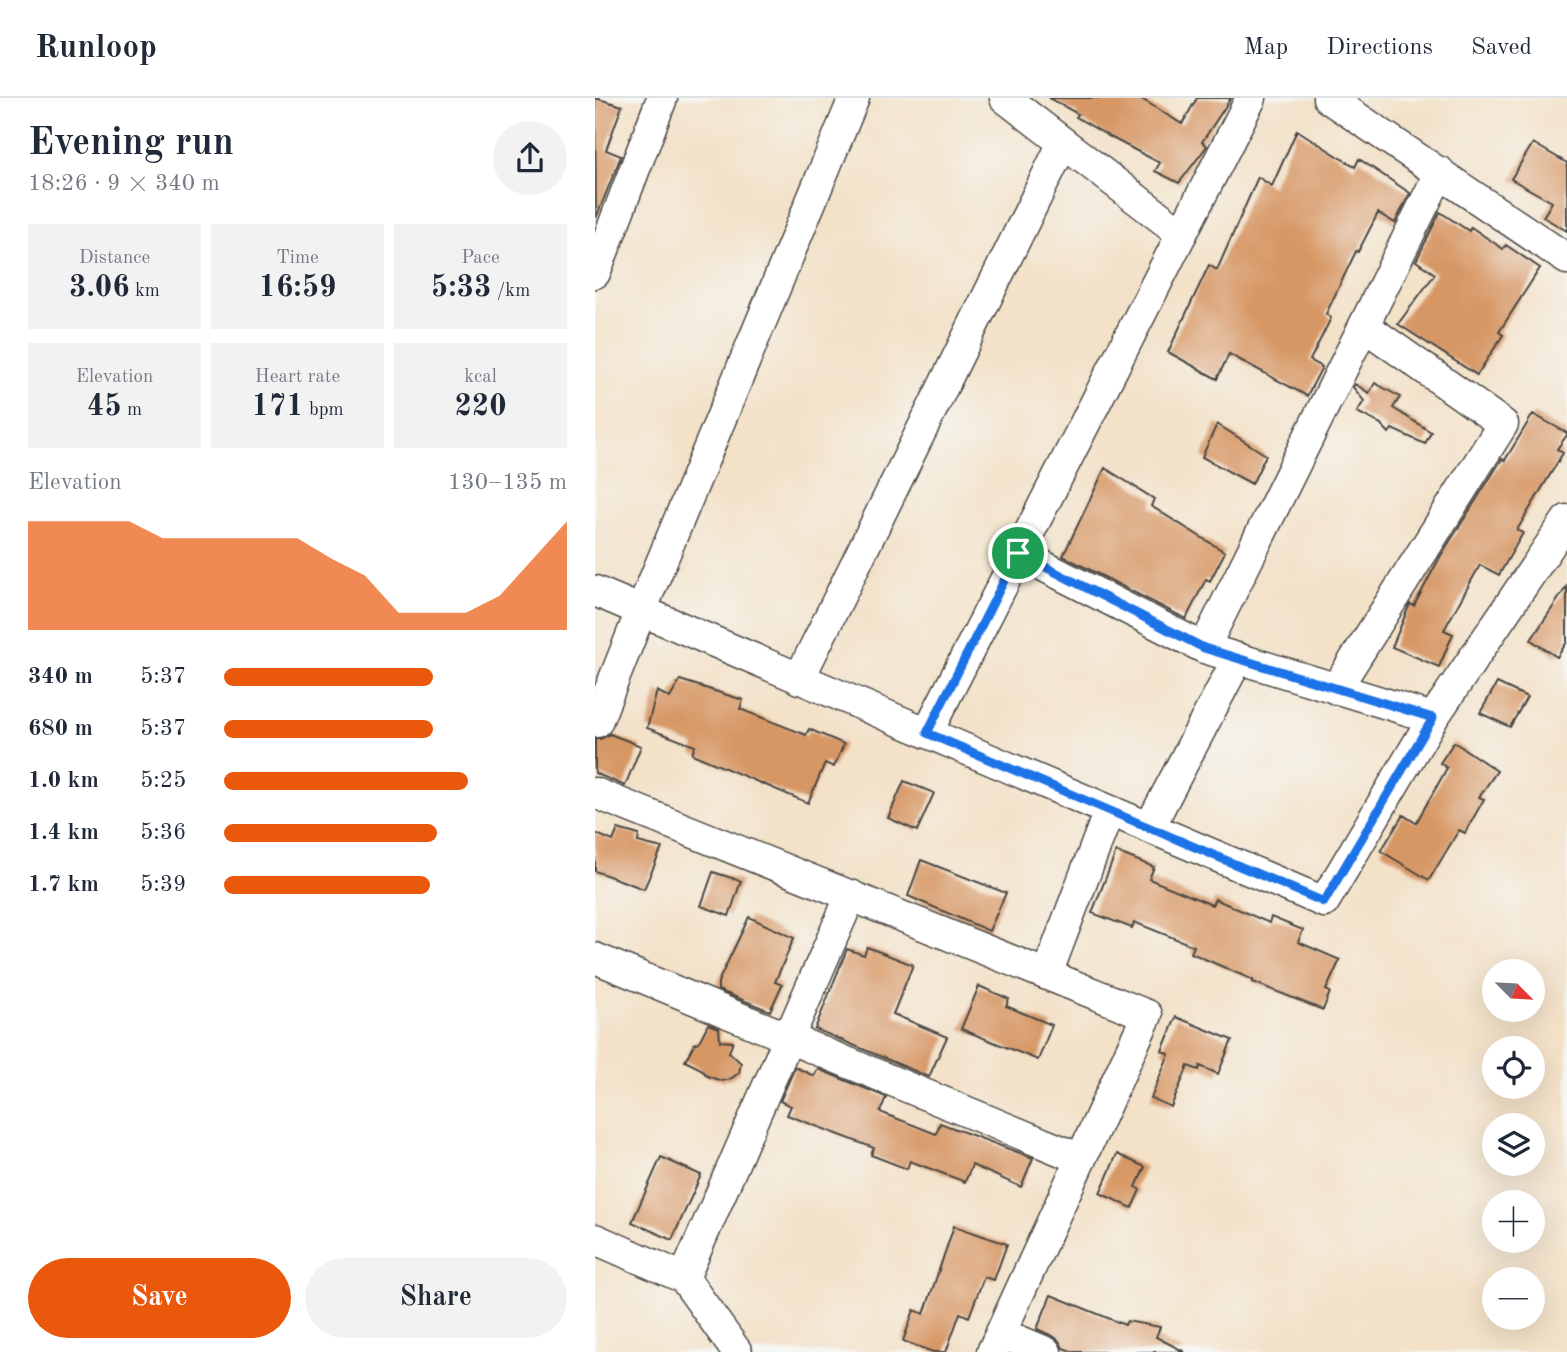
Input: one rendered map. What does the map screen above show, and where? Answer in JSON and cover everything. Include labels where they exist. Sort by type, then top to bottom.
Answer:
[{"type":"street","points":[[595,273],[662,98]]},
{"type":"street","points":[[597,722],[854,98]]},
{"type":"street","points":[[1005,98],[1182,234]]},
{"type":"street","points":[[927,733],[1251,98]]},
{"type":"street","points":[[1328,98],[1567,259]]},
{"type":"street","points":[[799,679],[1063,143]]},
{"type":"street","points":[[1204,648],[1440,172]]},
{"type":"street","points":[[1336,689],[1503,424],[1364,326]]},
{"type":"street","points":[[595,592],[1324,902],[1433,718],[1567,520]]},
{"type":"street","points":[[1018,553],[1204,648],[1433,718]]},
{"type":"street","points":[[1149,828],[1238,658]]},
{"type":"street","points":[[595,793],[1147,1015],[996,1342],[1046,1352]]},
{"type":"street","points":[[1047,974],[1109,811]]},
{"type":"street","points":[[684,1278],[851,895]]},
{"type":"street","points":[[595,958],[1081,1159]]},
{"type":"street","points":[[595,1239],[684,1278],[737,1352]]},
{"type":"building","points":[[595,98],[622,106],[606,150],[621,156],[596,218]]},
{"type":"building","points":[[1049,98],[1140,98],[1182,124],[1197,98],[1231,98],[1202,142],[1207,146],[1179,183],[1155,171],[1160,163],[1076,117],[1078,114]]},
{"type":"building","points":[[1297,130],[1355,167],[1359,159],[1410,193],[1395,223],[1378,213],[1358,252],[1356,251],[1326,314],[1331,318],[1310,360],[1322,367],[1307,396],[1229,354],[1217,379],[1168,352],[1209,265],[1217,270],[1258,177],[1272,186]]},
{"type":"building","points":[[1533,143],[1567,163],[1567,231],[1543,217],[1552,202],[1511,179]]},
{"type":"building","points":[[1440,212],[1469,231],[1471,227],[1503,249],[1506,245],[1540,268],[1499,332],[1503,335],[1477,375],[1398,324],[1435,274],[1416,261]]},
{"type":"building","points":[[1375,383],[1400,397],[1393,408],[1431,432],[1425,444],[1392,429],[1389,433],[1381,424],[1357,412],[1364,401],[1353,387],[1355,384],[1369,393]]},
{"type":"building","points":[[1533,414],[1567,435],[1557,449],[1563,453],[1517,530],[1523,533],[1499,575],[1480,565],[1444,630],[1453,634],[1439,667],[1392,647],[1410,604],[1414,606],[1440,557]]},
{"type":"building","points":[[1217,424],[1266,455],[1252,484],[1202,457]]},
{"type":"building","points":[[1105,468],[1154,499],[1151,506],[1225,552],[1210,581],[1206,579],[1186,619],[1063,556]]},
{"type":"building","points":[[1567,586],[1567,642],[1557,657],[1531,640]]},
{"type":"building","points":[[680,680],[743,700],[740,709],[806,735],[809,729],[844,744],[834,767],[825,763],[808,803],[692,754],[695,746],[647,728],[657,691],[670,698]]},
{"type":"building","points":[[1497,683],[1527,697],[1510,727],[1480,713]]},
{"type":"building","points":[[610,734],[641,746],[625,786],[595,773],[595,739]]},
{"type":"building","points":[[1454,742],[1497,771],[1479,797],[1484,799],[1465,833],[1459,830],[1429,880],[1381,851],[1403,815],[1416,823],[1447,768],[1440,763]]},
{"type":"building","points":[[904,781],[934,793],[917,831],[888,818]]},
{"type":"building","points":[[618,829],[639,835],[638,842],[662,848],[644,889],[595,871],[595,833],[613,841]]},
{"type":"building","points":[[1116,852],[1154,867],[1149,879],[1212,905],[1215,899],[1269,923],[1271,917],[1303,930],[1298,942],[1340,960],[1326,990],[1330,992],[1323,1010],[1191,953],[1194,946],[1134,922],[1132,928],[1092,913]]},
{"type":"building","points":[[921,860],[1006,893],[989,931],[908,896]]},
{"type":"building","points":[[713,872],[741,881],[729,916],[701,906]]},
{"type":"building","points":[[749,917],[794,938],[775,982],[782,985],[770,1011],[718,990],[718,982]]},
{"type":"building","points":[[867,947],[913,965],[893,1014],[947,1037],[929,1077],[815,1029],[847,949],[864,955]]},
{"type":"building","points":[[979,986],[1009,999],[1006,1006],[1052,1025],[1038,1060],[961,1029]]},
{"type":"building","points":[[1176,1017],[1232,1040],[1218,1074],[1200,1066],[1199,1070],[1188,1066],[1171,1107],[1151,1098],[1169,1054],[1162,1051]]},
{"type":"building","points":[[708,1024],[719,1028],[720,1041],[733,1042],[729,1052],[741,1063],[739,1073],[730,1079],[722,1081],[707,1076],[701,1069],[685,1061]]},
{"type":"building","points":[[795,1067],[814,1076],[818,1069],[886,1097],[880,1112],[936,1134],[940,1123],[1033,1158],[1021,1187],[972,1165],[965,1182],[910,1161],[907,1169],[871,1155],[874,1148],[787,1115],[791,1106],[780,1101]]},
{"type":"building","points":[[1117,1154],[1145,1167],[1136,1187],[1140,1190],[1132,1208],[1100,1193]]},
{"type":"building","points":[[661,1157],[701,1175],[672,1240],[632,1222]]},
{"type":"building","points":[[954,1226],[1007,1244],[994,1280],[984,1277],[969,1317],[960,1313],[946,1352],[933,1352],[903,1341],[914,1310],[924,1314]]},
{"type":"building","points":[[1051,1295],[1125,1325],[1127,1321],[1160,1327],[1156,1337],[1185,1352],[1074,1352],[1063,1348],[1053,1336],[1037,1329]]},
{"type":"route","points":[[1018,553],[1204,648],[1433,718],[1324,902],[927,733],[1018,553]]}]
